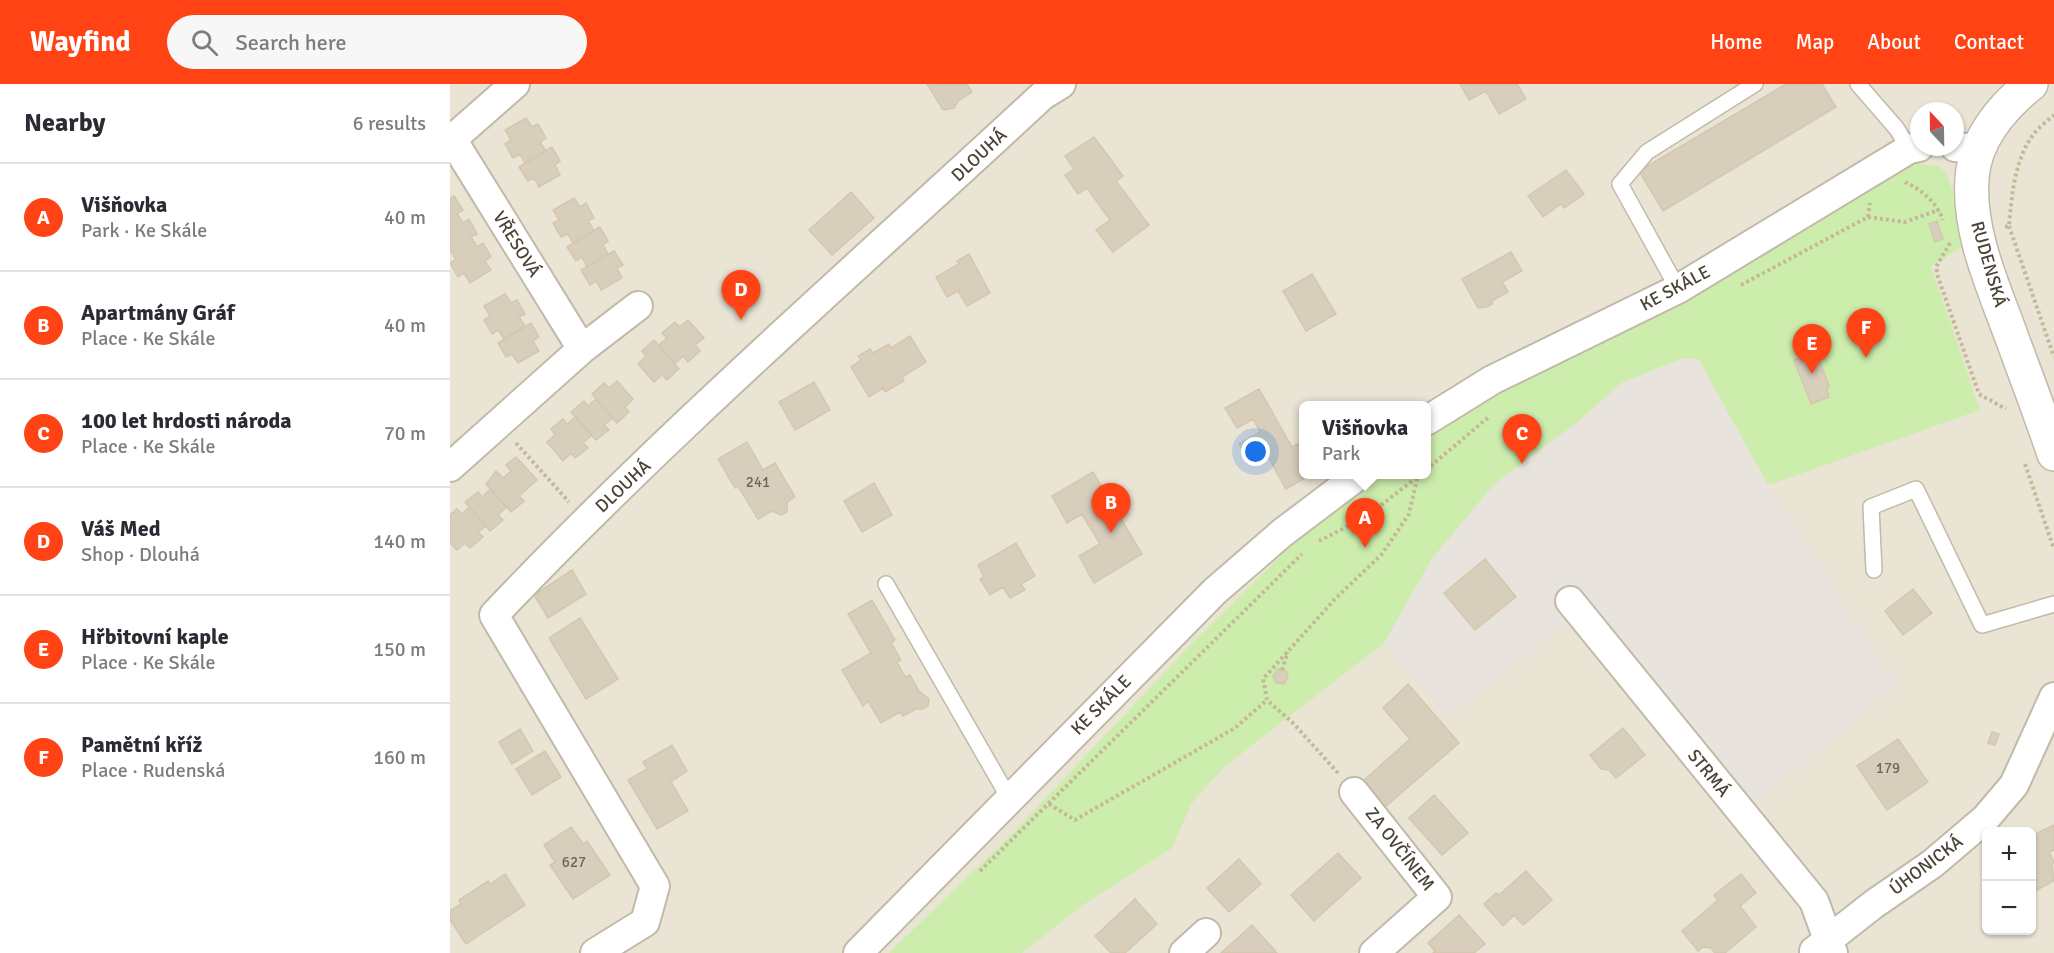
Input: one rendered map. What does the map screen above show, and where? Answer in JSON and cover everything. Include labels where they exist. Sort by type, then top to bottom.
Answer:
[{"type":"street","points":[[451,140],[515,84]]},
{"type":"street","name":"RUDENSKÁ","points":[[2020,87],[1993,121],[1967,148],[1972,178],[1964,238],[1992,284],[2039,458]]},
{"type":"street","name":"DLOUHÁ","points":[[595,953],[645,922],[655,886],[494,615],[586,520],[1047,88]]},
{"type":"street","name":"VŘESOVÁ","points":[[451,140],[582,349]]},
{"type":"street","name":"KE SKÁLE","points":[[1431,418],[1492,380],[1678,289],[1910,150]]},
{"type":"street","points":[[450,467],[582,349],[638,306]]},
{"type":"street","name":"KE SKÁLE","points":[[858,953],[1215,591],[1282,533],[1353,479]]},
{"type":"street","name":"STRMÁ","points":[[1570,601],[1814,901],[1825,948]]},
{"type":"street","name":"ÚHONICKÁ","points":[[1825,948],[1932,864],[1984,819],[2014,785],[2054,697]]},
{"type":"street","name":"ZA OVČÍNEM","points":[[1354,792],[1437,897],[1374,953]]},
{"type":"street","points":[[1184,953],[1206,933]]},
{"type":"lane","points":[[1678,289],[1620,184],[1647,152],[1755,84]]},
{"type":"lane","points":[[1858,84],[1910,144]]},
{"type":"lane","points":[[1874,570],[1871,507],[1916,489],[1982,626],[2054,604]]},
{"type":"lane","points":[[886,584],[1009,798]]},
{"type":"path","points":[[2054,115],[2033,135],[2023,156],[2013,183],[2009,226],[2054,357]]},
{"type":"path","points":[[1897,182],[1918,189],[1964,238]]},
{"type":"path","points":[[1868,217],[1871,197]]},
{"type":"path","points":[[1732,290],[1868,217],[1905,222],[1940,210]]},
{"type":"path","points":[[2009,226],[1964,238],[1936,267],[1979,394],[2005,407],[2009,418]]},
{"type":"path","points":[[1431,466],[1493,413]]},
{"type":"path","points":[[498,424],[586,520]]},
{"type":"path","points":[[2039,458],[2054,549]]},
{"type":"path","points":[[1312,544],[1366,517],[1417,479]]},
{"type":"path","points":[[1354,792],[1293,723],[1267,700],[1263,679],[1335,599],[1382,554],[1409,514],[1417,479]]},
{"type":"path","points":[[973,878],[1304,552]]},
{"type":"path","points":[[1282,670],[1290,648]]},
{"type":"path","points":[[1049,804],[1075,820],[1235,728],[1267,700]]},
{"type":"shaded area","points":[[450,84],[2054,84],[2054,953],[450,953]]},
{"type":"shaded area","points":[[1683,358],[1699,360],[1767,483],[1868,640],[1900,685],[1753,804],[1589,604],[1447,720],[1384,643],[1431,560],[1494,484],[1576,423],[1623,382]]},
{"type":"green space","points":[[1913,163],[1938,166],[1947,173],[1968,243],[1931,266],[1980,410],[1772,484],[1767,483],[1699,360],[1683,358],[1623,382],[1576,423],[1494,484],[1431,560],[1384,643],[1224,767],[1191,804],[1172,848],[1083,905],[1022,953],[889,953],[1011,835],[1195,640],[1301,536],[1372,479],[1431,479],[1431,433],[1502,384],[1897,169]]},
{"type":"building","points":[[927,84],[967,84],[972,92],[958,101],[954,108],[943,110]]},
{"type":"building","points":[[1460,84],[1517,84],[1526,99],[1499,114],[1486,91],[1469,100]]},
{"type":"building","points":[[1786,84],[1822,84],[1836,107],[1663,211],[1639,171]]},
{"type":"building","points":[[526,118],[532,127],[538,124],[546,138],[540,142],[546,151],[525,163],[520,154],[513,158],[505,144],[511,140],[505,130]]},
{"type":"building","points":[[1094,137],[1123,176],[1116,181],[1149,225],[1113,252],[1096,230],[1110,220],[1087,188],[1078,194],[1065,175],[1074,169],[1065,156]]},
{"type":"building","points":[[552,147],[560,161],[555,165],[560,175],[539,187],[534,178],[528,181],[519,167]]},
{"type":"building","points":[[1566,170],[1584,194],[1564,208],[1561,204],[1543,217],[1528,196]]},
{"type":"building","points":[[851,192],[874,218],[832,255],[809,230]]},
{"type":"building","points":[[454,196],[463,210],[457,214],[463,223],[469,219],[477,234],[471,237],[477,247],[483,243],[491,257],[485,261],[491,270],[470,283],[464,273],[458,277],[450,263],[456,259],[450,250],[450,199]]},
{"type":"building","points":[[574,198],[580,207],[586,203],[594,218],[588,221],[594,231],[573,243],[568,234],[561,237],[553,223],[559,220],[553,210]]},
{"type":"building","points":[[1937,221],[1943,239],[1935,242],[1929,224]]},
{"type":"building","points":[[600,227],[608,241],[603,245],[608,254],[587,267],[582,257],[576,261],[567,247]]},
{"type":"building","points":[[614,251],[623,265],[617,268],[622,278],[601,290],[596,281],[590,285],[581,270]]},
{"type":"building","points":[[1511,252],[1522,271],[1502,282],[1508,292],[1493,300],[1492,304],[1487,307],[1478,308],[1462,279]]},
{"type":"building","points":[[969,254],[990,293],[967,306],[958,291],[947,297],[936,277],[959,264],[957,261]]},
{"type":"building","points":[[1312,274],[1336,314],[1306,331],[1283,291]]},
{"type":"building","points":[[505,294],[511,303],[517,300],[525,314],[519,317],[525,326],[504,339],[498,330],[492,334],[484,320],[490,316],[484,306]]},
{"type":"building","points":[[688,320],[704,338],[695,345],[700,351],[688,362],[683,356],[675,364],[659,345],[667,338],[662,333],[675,322],[679,327]]},
{"type":"building","points":[[531,323],[539,337],[533,341],[539,351],[518,363],[512,354],[506,357],[498,343]]},
{"type":"building","points":[[910,336],[926,362],[902,377],[904,381],[885,392],[883,388],[869,397],[851,367],[861,360],[858,356],[870,349],[873,353],[889,344],[891,348]]},
{"type":"building","points":[[654,340],[679,369],[667,380],[662,375],[654,382],[638,364],[646,356],[642,351]]},
{"type":"building","points":[[1800,358],[1802,362],[1813,358],[1814,362],[1820,363],[1829,385],[1827,390],[1829,397],[1811,404],[1794,360]]},
{"type":"building","points":[[617,381],[633,399],[625,407],[629,412],[617,423],[592,394],[604,383],[609,388]]},
{"type":"building","points":[[814,382],[830,410],[795,430],[779,402]]},
{"type":"building","points":[[1259,389],[1292,447],[1298,444],[1299,446],[1299,479],[1303,479],[1286,489],[1267,455],[1251,464],[1239,444],[1260,432],[1253,419],[1237,428],[1225,408]]},
{"type":"building","points":[[596,399],[613,418],[604,425],[609,430],[596,440],[571,412],[584,401],[588,406]]},
{"type":"building","points":[[576,417],[592,435],[583,443],[588,448],[575,458],[571,453],[563,461],[547,442],[555,435],[551,429],[563,419],[567,424]]},
{"type":"building","points":[[747,442],[763,470],[775,463],[795,497],[787,502],[787,512],[781,515],[772,511],[758,519],[738,486],[735,488],[718,459]]},
{"type":"building","points":[[516,457],[537,480],[519,496],[524,501],[511,512],[486,484],[496,471],[503,478],[511,471],[506,465]]},
{"type":"building","points":[[1093,472],[1142,554],[1094,583],[1079,556],[1100,544],[1082,514],[1067,523],[1052,496]]},
{"type":"building","points":[[874,483],[892,515],[862,532],[844,501]]},
{"type":"building","points":[[491,489],[506,507],[498,515],[503,520],[490,531],[465,502],[478,492],[482,497]]},
{"type":"building","points":[[469,507],[486,526],[478,532],[483,537],[470,548],[465,543],[457,550],[450,543],[450,515],[457,509],[462,514]]},
{"type":"building","points":[[1016,543],[1035,576],[1021,584],[1025,590],[1010,598],[1003,587],[990,595],[980,579],[984,577],[978,565]]},
{"type":"building","points":[[1485,559],[1516,597],[1475,630],[1444,593]]},
{"type":"building","points":[[572,570],[586,594],[548,618],[534,595]]},
{"type":"building","points":[[1913,589],[1932,613],[1903,635],[1885,611]]},
{"type":"building","points":[[872,600],[895,640],[891,643],[901,660],[897,662],[905,677],[910,675],[919,691],[929,699],[928,706],[922,709],[916,709],[903,716],[900,712],[881,723],[868,701],[863,706],[842,670],[871,653],[848,614]]},
{"type":"building","points":[[580,618],[618,679],[586,699],[549,638]]},
{"type":"building","points":[[1278,669],[1286,671],[1288,678],[1284,684],[1276,683],[1273,676]]},
{"type":"building","points":[[1408,684],[1459,743],[1385,807],[1362,782],[1410,739],[1383,708]]},
{"type":"building","points":[[1623,728],[1645,755],[1616,778],[1609,770],[1601,769],[1590,755]]},
{"type":"building","points":[[520,729],[533,751],[512,764],[499,742]]},
{"type":"building","points":[[1992,732],[1999,734],[1995,745],[1988,743]]},
{"type":"building","points":[[1898,739],[1928,782],[1887,810],[1857,766]]},
{"type":"building","points":[[672,745],[687,771],[671,782],[688,811],[657,829],[628,780],[647,769],[643,762]]},
{"type":"building","points":[[545,751],[561,777],[532,795],[516,769]]},
{"type":"building","points":[[1434,795],[1468,833],[1442,855],[1409,818]]},
{"type":"building","points":[[2054,825],[2054,850],[2049,852],[2054,862],[2052,864],[2054,881],[2036,890],[2037,837],[2036,834]]},
{"type":"building","points":[[571,827],[583,844],[587,841],[610,875],[573,899],[550,865],[555,862],[544,845]]},
{"type":"building","points":[[1338,853],[1361,878],[1314,921],[1291,895]]},
{"type":"building","points":[[1239,859],[1261,884],[1229,912],[1207,888]]},
{"type":"building","points":[[1526,871],[1552,900],[1523,925],[1514,915],[1503,926],[1484,904],[1496,893],[1499,895]]},
{"type":"building","points":[[505,874],[525,905],[466,944],[450,920],[450,911],[461,904],[459,900],[488,881],[490,884]]},
{"type":"building","points":[[1741,874],[1756,893],[1740,906],[1756,927],[1725,953],[1715,953],[1711,948],[1703,947],[1698,951],[1682,931],[1718,900],[1714,895]]},
{"type":"building","points":[[1135,899],[1157,924],[1125,953],[1111,953],[1095,936]]},
{"type":"building","points":[[1459,915],[1485,944],[1474,953],[1433,953],[1435,951],[1428,943]]},
{"type":"building","points":[[1252,925],[1277,953],[1221,953]]},
{"type":"place","name":"Váš Med","points":[[741,320]]},
{"type":"place","name":"Pamětní kříž","points":[[1866,358]]},
{"type":"place","name":"Hřbitovní kaple","points":[[1812,374]]},
{"type":"place","name":"100 let hrdosti národa","points":[[1522,464]]},
{"type":"place","name":"Apartmány Gráf","points":[[1111,533]]},
{"type":"place","name":"Višňovka","points":[[1365,548]]}]
